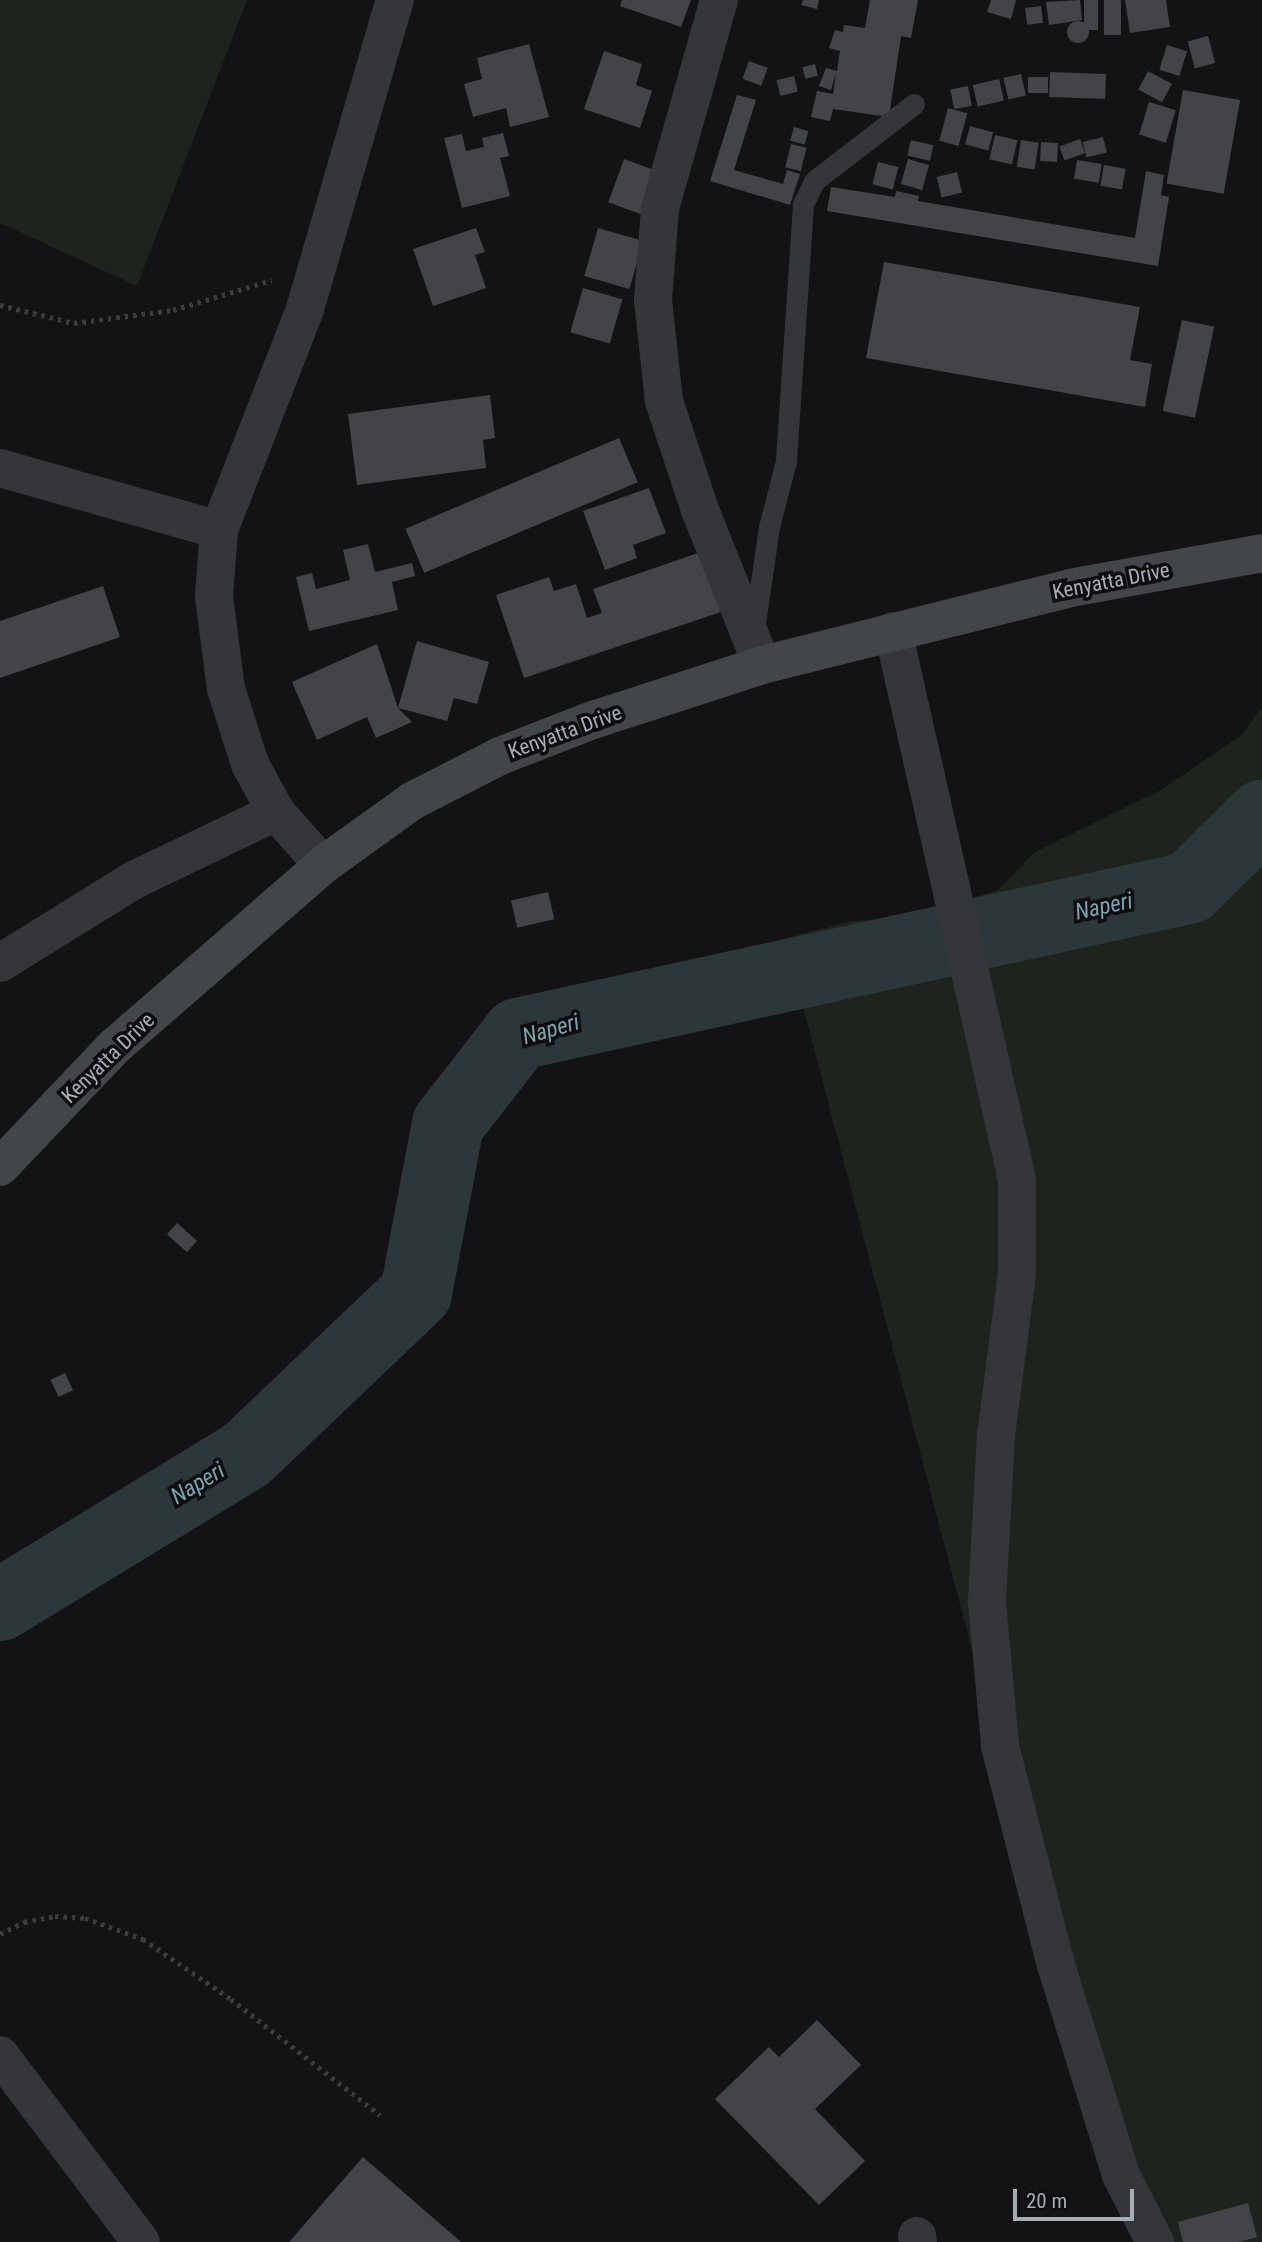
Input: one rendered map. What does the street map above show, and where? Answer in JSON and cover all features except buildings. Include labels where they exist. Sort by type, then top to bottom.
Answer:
[{"type":"main road","name":"Kenyatta Drive","points":[[0,1167],[114,1047],[323,865],[412,801],[500,756],[757,654],[893,631],[1070,588],[1262,553]]},
{"type":"street","points":[[323,865],[276,812],[250,764],[226,689],[214,596],[219,530],[272,400],[317,266],[395,0]]},
{"type":"street","points":[[719,0],[660,209],[653,300],[663,401],[757,654]]},
{"type":"street","points":[[0,468],[219,530]]},
{"type":"street","points":[[893,631],[1017,1180],[1017,1274],[996,1435],[987,1602],[1000,1746],[1056,1965],[1113,2149],[1141,2220],[1155,2242]]},
{"type":"street","points":[[0,963],[134,880],[276,812]]},
{"type":"street","points":[[0,2055],[141,2242]]},
{"type":"lane","points":[[757,654],[769,527],[786,461],[803,204],[814,181],[914,104]]},
{"type":"path","points":[[0,304],[74,323],[173,310],[317,266]]},
{"type":"path","points":[[0,1934],[23,1922],[55,1916],[85,1918],[143,1939],[231,1999],[380,2115]]},
{"type":"shaded area","points":[[0,0],[247,0],[137,286],[0,223]]},
{"type":"shaded area","points":[[1262,706],[1262,2242],[1134,2242],[1063,1996],[785,938],[852,921],[911,918],[998,890],[1035,852],[1161,790],[1242,735]]},
{"type":"waterway","name":"Naperi","points":[[0,1605],[246,1455],[416,1293],[448,1124],[518,1034],[1189,888],[1262,816]]}]
